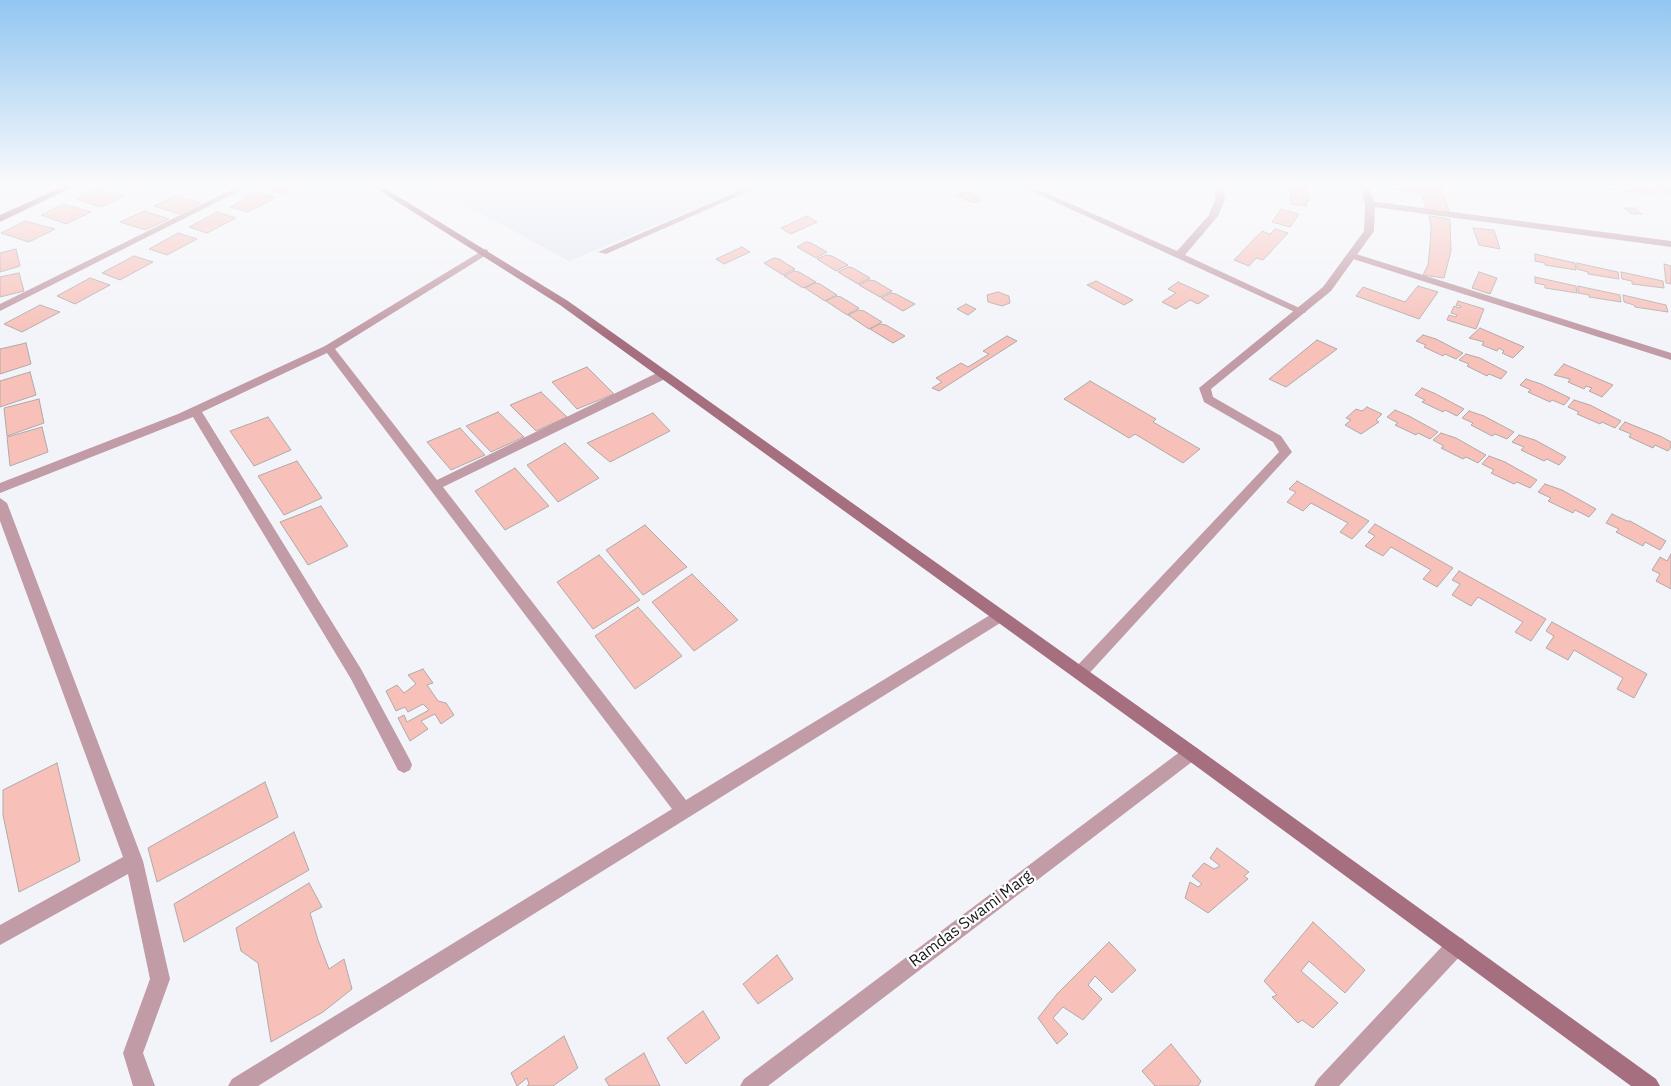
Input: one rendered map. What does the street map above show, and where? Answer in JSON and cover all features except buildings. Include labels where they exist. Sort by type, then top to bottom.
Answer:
[{"type":"main road","points":[[456,235],[564,303],[1191,753],[1649,1086]]},
{"type":"street","points":[[0,308],[147,235]]},
{"type":"street","points":[[604,252],[644,235]]},
{"type":"street","points":[[1132,235],[1301,311]]},
{"type":"street","points":[[1179,256],[1197,235]]},
{"type":"street","points":[[1080,673],[1286,452],[1278,439],[1208,399],[1205,388],[1327,289],[1366,235]]},
{"type":"street","points":[[1601,235],[1671,244]]},
{"type":"street","points":[[0,488],[195,410],[330,348],[485,252]]},
{"type":"street","points":[[1352,256],[1671,357]]},
{"type":"street","points":[[330,348],[684,811]]},
{"type":"street","points":[[435,486],[663,375]]},
{"type":"street","points":[[195,410],[356,674],[404,765]]},
{"type":"street","points":[[0,503],[134,861],[160,979],[133,1053],[144,1086]]},
{"type":"street","points":[[239,1086],[1000,616]]},
{"type":"street","name":"Ramdas Swami Marg","points":[[751,1086],[1191,753]]},
{"type":"street","points":[[0,935],[134,861]]},
{"type":"street","points":[[1325,1086],[1456,946]]},
{"type":"shaded area","points":[[520,235],[632,235],[569,261]]}]
